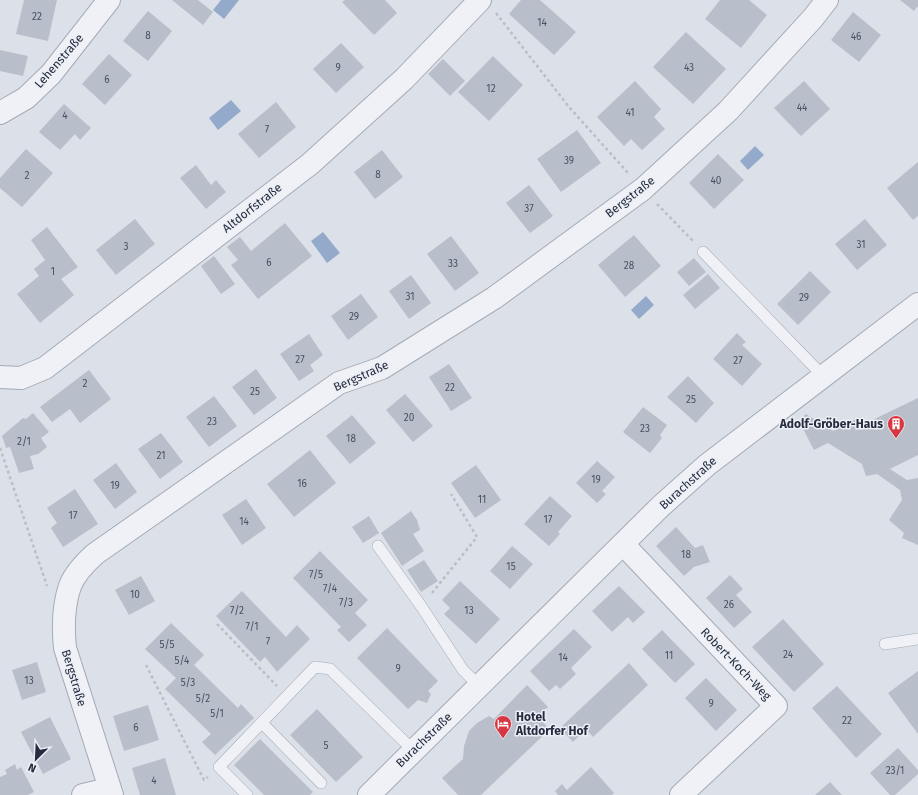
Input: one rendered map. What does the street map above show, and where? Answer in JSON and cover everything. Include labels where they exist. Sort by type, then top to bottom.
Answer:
[{"type":"street","name":"Lehenstraße","points":[[0,113],[26,98],[51,74],[109,0]]},
{"type":"street","name":"Bergstraße","points":[[110,792],[65,648],[63,628],[65,610],[70,586],[82,566],[95,554],[339,383],[382,368],[494,298],[643,189],[728,111],[813,18],[827,0]]},
{"type":"street","name":"Altdorfstraße","points":[[0,377],[21,378],[45,368],[310,164],[488,6]]},
{"type":"street","name":"Burachstraße","points":[[381,791],[413,750],[661,506],[707,465],[918,304]]},
{"type":"street","name":"Robert-Koch-Weg","points":[[623,544],[776,706],[682,795]]},
{"type":"street","points":[[83,795],[110,792]]},
{"type":"lane","points":[[703,252],[823,376]]},
{"type":"lane","points":[[378,546],[464,670],[479,686]]},
{"type":"lane","points":[[885,644],[918,639]]},
{"type":"lane","points":[[247,795],[219,767],[315,667],[330,669],[413,750]]},
{"type":"lane","points":[[262,723],[321,783]]},
{"type":"path","points":[[488,6],[569,107],[643,189],[703,252]]},
{"type":"path","points":[[0,448],[54,605],[65,610]]},
{"type":"path","points":[[421,606],[477,537],[451,494]]},
{"type":"path","points":[[217,624],[287,696]]},
{"type":"path","points":[[146,665],[204,780],[219,767]]},
{"type":"water","points":[[221,0],[239,0],[224,19],[213,10]]},
{"type":"water","points":[[231,100],[241,111],[218,130],[209,118]]},
{"type":"water","points":[[755,146],[764,155],[748,170],[740,161]]},
{"type":"water","points":[[323,232],[340,253],[327,263],[311,241]]},
{"type":"water","points":[[646,296],[654,305],[639,319],[631,310]]},
{"type":"building","points":[[24,0],[57,0],[48,41],[16,34]]},
{"type":"building","points":[[172,0],[198,0],[213,12],[203,25]]},
{"type":"building","points":[[345,0],[385,0],[397,13],[374,35],[342,2]]},
{"type":"building","points":[[521,0],[540,0],[576,32],[554,55],[509,14]]},
{"type":"building","points":[[720,0],[749,0],[767,15],[741,48],[705,19]]},
{"type":"building","points":[[900,0],[918,0],[918,6],[914,11]]},
{"type":"building","points":[[148,11],[172,31],[148,61],[123,41]]},
{"type":"building","points":[[853,12],[881,35],[859,62],[831,40]]},
{"type":"building","points":[[686,32],[726,69],[693,104],[653,67]]},
{"type":"building","points":[[341,43],[364,67],[336,93],[313,69]]},
{"type":"building","points":[[0,50],[28,56],[23,76],[0,71]]},
{"type":"building","points":[[109,54],[132,75],[105,105],[82,84]]},
{"type":"building","points":[[493,56],[523,85],[489,121],[458,92]]},
{"type":"building","points":[[443,59],[465,81],[450,96],[428,74]]},
{"type":"building","points":[[635,81],[661,109],[654,117],[665,129],[642,150],[631,139],[624,146],[597,117]]},
{"type":"building","points":[[804,81],[830,109],[801,136],[774,108]]},
{"type":"building","points":[[276,102],[296,127],[259,158],[238,134]]},
{"type":"building","points":[[64,104],[91,128],[80,140],[75,134],[60,150],[39,132]]},
{"type":"building","points":[[577,130],[601,163],[561,192],[537,159]]},
{"type":"building","points":[[26,149],[53,173],[22,207],[0,188],[0,178]]},
{"type":"building","points":[[382,150],[403,177],[375,199],[354,172]]},
{"type":"building","points":[[718,154],[744,180],[714,209],[689,183]]},
{"type":"building","points":[[918,162],[918,216],[913,220],[887,188]]},
{"type":"building","points":[[196,165],[211,185],[216,180],[226,192],[206,209],[180,178]]},
{"type":"building","points":[[529,185],[553,216],[530,233],[506,203]]},
{"type":"building","points":[[135,219],[155,244],[116,275],[96,250]]},
{"type":"building","points":[[865,219],[887,245],[857,270],[835,244]]},
{"type":"building","points":[[285,223],[312,256],[258,299],[231,265],[238,260],[227,247],[240,237],[251,251]]},
{"type":"building","points":[[47,227],[78,267],[61,279],[74,295],[40,323],[17,294],[39,276],[34,269],[45,260],[31,240]]},
{"type":"building","points":[[634,235],[661,266],[625,297],[598,265]]},
{"type":"building","points":[[451,236],[479,273],[455,291],[427,254]]},
{"type":"building","points":[[214,256],[235,284],[221,294],[201,266]]},
{"type":"building","points":[[694,258],[706,272],[689,286],[677,272]]},
{"type":"building","points":[[810,271],[831,292],[798,325],[777,304]]},
{"type":"building","points":[[708,274],[720,288],[695,309],[683,295]]},
{"type":"building","points":[[411,275],[431,303],[409,319],[389,291]]},
{"type":"building","points":[[361,294],[378,317],[348,340],[331,316]]},
{"type":"building","points":[[737,333],[746,342],[742,345],[762,364],[742,386],[713,359]]},
{"type":"building","points":[[309,334],[323,355],[310,365],[314,371],[299,381],[280,354]]},
{"type":"building","points":[[449,364],[472,398],[451,411],[429,377]]},
{"type":"building","points":[[256,369],[277,398],[254,415],[232,387]]},
{"type":"building","points":[[89,370],[111,399],[80,423],[70,409],[52,422],[40,407]]},
{"type":"building","points":[[688,376],[714,403],[696,423],[667,397]]},
{"type":"building","points":[[405,394],[433,426],[413,442],[386,410]]},
{"type":"building","points":[[214,396],[237,426],[209,447],[186,417]]},
{"type":"building","points":[[918,398],[918,455],[890,469],[907,480],[918,478],[918,545],[902,538],[904,533],[889,520],[902,500],[900,490],[877,474],[866,476],[862,464],[828,443],[814,450],[799,421],[806,414],[833,431],[860,417],[864,424]]},
{"type":"building","points":[[643,407],[667,425],[660,435],[662,438],[650,453],[623,432]]},
{"type":"building","points":[[33,413],[49,432],[41,438],[47,447],[38,454],[30,456],[34,469],[19,473],[10,447],[6,448],[2,436],[23,418],[26,419]]},
{"type":"building","points":[[352,415],[376,443],[350,464],[326,436]]},
{"type":"building","points":[[161,433],[183,462],[160,479],[138,449]]},
{"type":"building","points":[[310,450],[336,483],[294,517],[267,484]]},
{"type":"building","points":[[597,461],[615,477],[602,491],[606,494],[597,503],[576,483]]},
{"type":"building","points":[[116,463],[137,492],[115,509],[93,480]]},
{"type":"building","points":[[476,465],[501,500],[475,518],[451,483]]},
{"type":"building","points":[[75,489],[98,524],[63,547],[51,528],[57,523],[47,508]]},
{"type":"building","points":[[550,496],[572,516],[558,532],[560,534],[549,546],[524,524]]},
{"type":"building","points":[[246,499],[266,528],[242,545],[222,515]]},
{"type":"building","points":[[411,511],[417,520],[420,530],[413,534],[424,551],[402,566],[381,533]]},
{"type":"building","points":[[369,516],[379,533],[363,543],[352,527]]},
{"type":"building","points":[[676,527],[695,548],[703,545],[710,562],[694,567],[684,576],[656,546]]},
{"type":"building","points":[[512,546],[533,564],[510,589],[490,571]]},
{"type":"building","points":[[320,551],[368,600],[355,613],[367,625],[349,642],[337,630],[341,627],[293,578]]},
{"type":"building","points":[[424,560],[438,581],[421,592],[407,570]]},
{"type":"building","points":[[730,575],[743,589],[736,595],[752,612],[734,628],[706,598]]},
{"type":"building","points":[[141,576],[155,601],[129,615],[115,590]]},
{"type":"building","points":[[460,581],[500,619],[476,644],[444,614],[450,608],[442,600]]},
{"type":"building","points":[[619,586],[645,612],[633,623],[628,617],[612,632],[592,611]]},
{"type":"building","points":[[242,591],[286,637],[297,625],[310,639],[277,672],[265,657],[260,662],[216,616]]},
{"type":"building","points":[[783,619],[824,664],[794,692],[752,647]]},
{"type":"building","points":[[171,623],[204,655],[194,665],[238,708],[241,704],[254,718],[215,755],[202,742],[211,734],[165,689],[176,678],[145,649]]},
{"type":"building","points":[[387,628],[438,681],[428,691],[431,694],[427,703],[418,700],[408,709],[357,658]]},
{"type":"building","points":[[574,629],[592,647],[571,668],[576,674],[560,689],[556,685],[549,691],[530,671]]},
{"type":"building","points":[[662,630],[695,664],[675,683],[642,649]]},
{"type":"building","points":[[37,662],[46,692],[22,700],[12,670]]},
{"type":"building","points":[[629,663],[648,685],[593,737],[586,729],[573,742],[560,728]]},
{"type":"building","points":[[918,671],[918,734],[888,693]]},
{"type":"building","points":[[706,678],[737,710],[716,731],[685,698]]},
{"type":"building","name":"Hotel Altdorfer Hof","points":[[527,685],[548,707],[537,717],[550,729],[481,795],[458,795],[442,778],[463,759],[464,746],[469,731],[477,723],[489,716],[494,719]]},
{"type":"building","points":[[837,686],[882,734],[856,758],[812,708]]},
{"type":"building","points":[[148,705],[159,740],[124,751],[113,716]]},
{"type":"building","points":[[317,709],[363,757],[336,782],[290,735]]},
{"type":"building","points":[[50,717],[71,759],[43,774],[21,732]]},
{"type":"building","points":[[260,739],[313,792],[310,795],[264,795],[234,765]]},
{"type":"building","points":[[898,748],[918,770],[918,774],[895,795],[890,795],[870,773]]},
{"type":"building","points":[[165,758],[176,795],[140,795],[132,768]]},
{"type":"building","points":[[15,764],[17,770],[21,767],[34,792],[28,795],[0,795],[0,777],[7,774],[5,770]]},
{"type":"building","points":[[591,767],[614,793],[612,795],[558,795],[555,791],[562,784],[567,790]]},
{"type":"building","points":[[830,782],[842,795],[815,795]]},
{"type":"place","name":"Adolf-Gröber-Haus","points":[[896,439]]},
{"type":"place","name":"Hotel Altdorfer Hof","points":[[503,739]]}]
